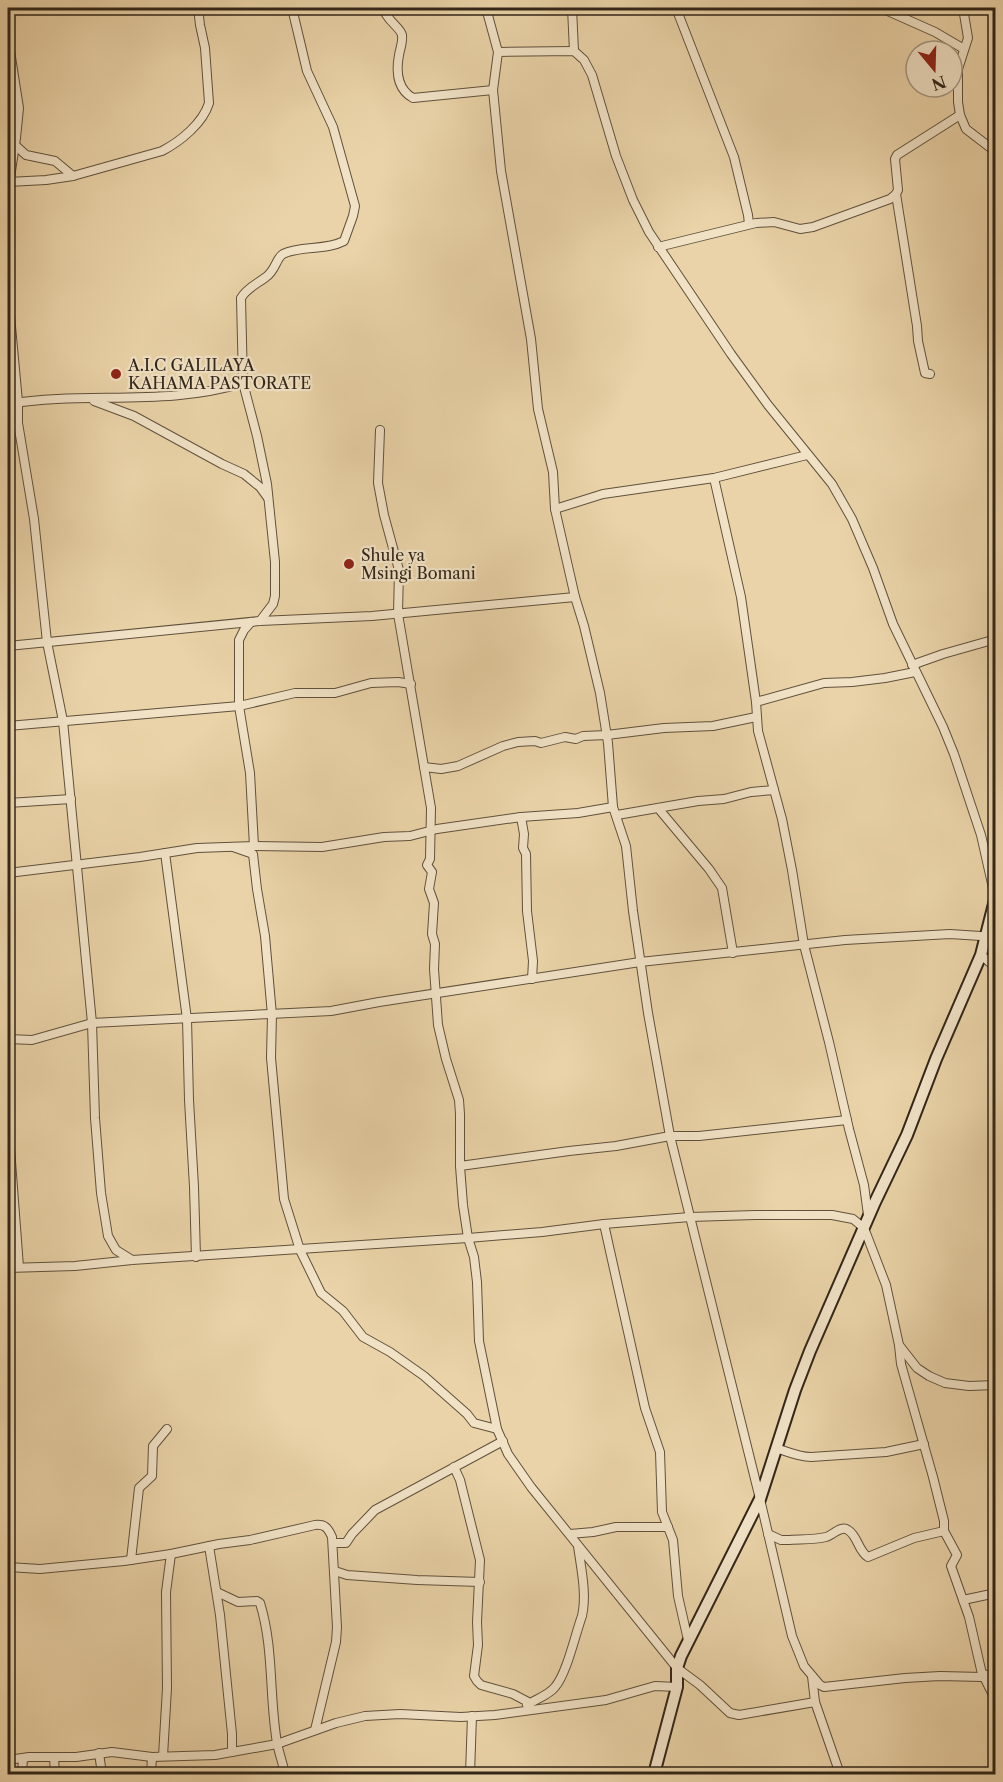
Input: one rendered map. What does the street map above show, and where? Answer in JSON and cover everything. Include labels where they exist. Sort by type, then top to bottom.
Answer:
[{"type":"street","points":[[8,182],[73,176],[162,151],[187,134],[210,103],[206,48],[198,8]]},
{"type":"street","points":[[254,846],[252,794],[239,706],[239,640],[244,630],[273,604],[276,589],[267,484],[243,383],[240,302],[242,296],[273,271],[279,257],[283,254],[344,241],[355,210],[333,127],[307,70],[292,8]]},
{"type":"street","points":[[383,8],[388,19],[402,34],[399,80],[401,87],[409,96],[413,98],[493,90]]},
{"type":"street","points":[[486,8],[498,52],[493,90],[501,171],[531,339],[538,409],[554,472],[555,508],[600,693],[615,811],[626,846],[640,962],[670,1136],[792,1636],[804,1666],[824,1687],[929,1677],[996,1677]]},
{"type":"street","points":[[572,8],[574,51]]},
{"type":"street","points":[[676,8],[734,157],[749,224]]},
{"type":"street","points":[[881,8],[947,39]]},
{"type":"street","points":[[963,8],[968,33],[964,49]]},
{"type":"street","points":[[8,39],[19,108],[8,191]]},
{"type":"street","points":[[498,52],[574,51],[584,60],[592,75],[633,200],[658,247],[731,354],[807,455],[832,484],[852,519],[873,568],[892,624],[954,754],[981,836],[995,896],[991,936],[936,1059],[907,1135],[810,1351],[760,1499],[688,1640],[677,1668],[677,1687],[654,1774]]},
{"type":"street","points":[[958,99],[960,114],[966,129],[996,152]]},
{"type":"street","points":[[930,374],[924,373],[918,341],[896,194],[898,185],[895,159],[897,155],[960,114]]},
{"type":"street","points":[[15,145],[26,155],[55,160],[73,176]]},
{"type":"street","points":[[658,247],[749,224],[774,222],[800,229],[813,227],[890,199],[896,194]]},
{"type":"street","points":[[8,294],[18,423],[34,519],[47,642],[63,721],[78,864],[92,1023],[95,1118],[101,1193],[108,1236],[116,1250],[132,1260]]},
{"type":"street","points":[[8,404],[62,398],[126,399],[191,395],[221,390],[243,383]]},
{"type":"street","points":[[88,398],[134,417],[244,474],[260,487],[268,499]]},
{"type":"street","points":[[380,430],[378,483],[399,570],[398,614],[431,808],[430,859],[427,865],[432,872],[429,889],[434,903],[432,933],[435,944],[434,969],[438,1025],[459,1100],[460,1166],[468,1238],[474,1257],[477,1282],[479,1341],[497,1429],[518,1469],[677,1668],[733,1714],[739,1715],[815,1702]]},
{"type":"street","points":[[555,508],[603,494],[714,478],[807,455]]},
{"type":"street","points":[[714,478],[741,597],[761,746],[774,790],[792,870],[804,945],[864,1185],[867,1223],[886,1285],[901,1364],[944,1521],[944,1531],[957,1555],[951,1566],[969,1617],[983,1676],[996,1701]]},
{"type":"street","points":[[8,646],[256,621],[345,618],[575,597]]},
{"type":"street","points":[[756,702],[824,683],[885,678],[914,668],[943,654],[996,639]]},
{"type":"street","points":[[8,726],[239,706],[295,693],[335,693],[378,682],[411,684]]},
{"type":"street","points":[[424,767],[441,769],[458,766],[503,746],[518,742],[535,741],[541,744],[565,737],[576,739],[584,736],[664,728],[726,724],[756,717]]},
{"type":"street","points":[[8,873],[197,848],[322,846],[384,837],[410,836],[437,829],[521,818],[658,808],[774,790]]},
{"type":"street","points":[[8,803],[71,799]]},
{"type":"street","points":[[658,808],[722,888],[733,953]]},
{"type":"street","points":[[521,818],[524,834],[523,848],[526,854],[527,911],[533,961],[532,979]]},
{"type":"street","points":[[233,847],[253,854],[265,936],[272,1015],[271,1058],[284,1199],[300,1250],[321,1293],[343,1311],[363,1337],[416,1370],[448,1395],[474,1423],[497,1429]]},
{"type":"street","points":[[165,853],[187,1019],[196,1257]]},
{"type":"street","points":[[8,1039],[32,1040],[92,1023],[331,1011],[640,962],[846,940],[950,934],[991,936]]},
{"type":"street","points":[[981,955],[996,968]]},
{"type":"street","points":[[460,1166],[616,1146],[670,1136],[699,1136],[847,1120]]},
{"type":"street","points":[[8,1122],[19,1267]]},
{"type":"street","points":[[8,1268],[75,1266],[132,1260],[468,1238],[690,1217],[832,1215],[867,1223]]},
{"type":"street","points":[[604,1224],[645,1408],[660,1452],[662,1512],[673,1540],[678,1596],[688,1640]]},
{"type":"street","points":[[899,1345],[916,1368],[945,1383],[969,1386],[996,1385]]},
{"type":"street","points":[[130,1560],[139,1488],[152,1476],[153,1446],[167,1429]]},
{"type":"street","points":[[333,1543],[346,1543],[375,1510],[502,1442]]},
{"type":"street","points":[[776,1448],[804,1457],[812,1457],[886,1452],[924,1444]]},
{"type":"street","points":[[454,1467],[460,1480],[480,1560],[475,1678],[481,1685],[513,1694],[530,1703]]},
{"type":"street","points":[[8,1567],[40,1569],[130,1560],[250,1540],[320,1524],[328,1528],[332,1537],[335,1570],[336,1642],[315,1730]]},
{"type":"street","points":[[570,1534],[616,1527],[668,1527]]},
{"type":"street","points":[[768,1534],[781,1540],[787,1540],[826,1537],[845,1529],[849,1530],[863,1554],[868,1557],[914,1538],[944,1531]]},
{"type":"street","points":[[516,1712],[551,1691],[563,1672],[583,1609],[583,1582],[578,1545]]},
{"type":"street","points":[[209,1546],[217,1592],[232,1752]]},
{"type":"street","points":[[163,1756],[167,1688],[166,1592],[171,1554]]},
{"type":"street","points":[[335,1570],[347,1575],[480,1582]]},
{"type":"street","points":[[217,1592],[238,1602],[257,1601],[260,1603],[270,1661],[277,1744],[285,1774]]},
{"type":"street","points":[[963,1600],[996,1593]]},
{"type":"street","points":[[812,1676],[815,1702],[840,1774]]},
{"type":"street","points":[[8,1760],[123,1752],[152,1757],[232,1752],[277,1744],[315,1730],[365,1716],[400,1714],[472,1716],[516,1712],[606,1700],[655,1686],[677,1687]]},
{"type":"street","points":[[470,1774],[472,1716]]},
{"type":"street","points":[[99,1753],[102,1774]]},
{"type":"street","points":[[54,1757],[55,1774]]},
{"type":"street","points":[[152,1757],[152,1774]]},
{"type":"street","points":[[22,1758],[22,1774]]},
{"type":"place","name":"A.I.C GALILAYA KAHAMA PASTORATE","points":[[116,374]]},
{"type":"place","name":"Shule ya Msingi Bomani","points":[[349,564]]}]
